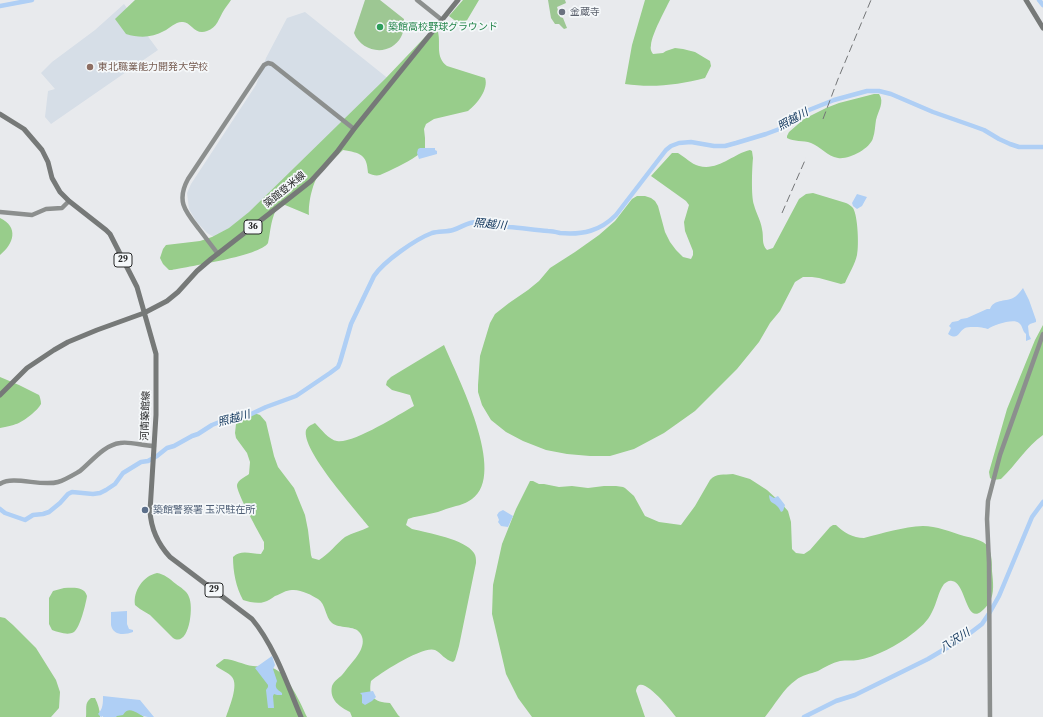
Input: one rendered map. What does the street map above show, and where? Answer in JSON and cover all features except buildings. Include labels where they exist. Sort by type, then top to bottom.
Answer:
[{"type":"main road","name":"築館登米線","points":[[0,395],[27,368],[68,342],[144,313],[167,301],[218,254],[311,181],[337,152],[458,0]]},
{"type":"main road","points":[[1026,0],[1043,28]]},
{"type":"main road","name":"河南築館線","points":[[0,114],[24,129],[42,150],[46,156],[55,186],[60,192],[110,234],[137,287],[156,354],[156,415],[150,511],[156,538],[170,557],[245,613],[258,626],[276,659],[301,717]]},
{"type":"street","points":[[417,0],[442,20]]},
{"type":"street","points":[[218,254],[187,214],[182,201],[183,193],[188,179],[264,65],[268,63],[272,64],[354,129]]},
{"type":"street","points":[[0,212],[32,215],[46,209],[62,208],[69,201]]},
{"type":"street","points":[[990,717],[988,501],[1002,449],[1043,334]]},
{"type":"street","points":[[0,484],[3,482],[12,481],[44,484],[57,482],[70,477],[98,455],[116,444],[124,443],[154,448]]},
{"type":"shaded area","name":"東北職業能力開発大学校","points":[[124,4],[158,50],[51,124],[45,117],[48,91],[55,89],[41,73],[52,62],[95,30]]},
{"type":"shaded area","points":[[305,12],[390,80],[224,243],[207,233],[196,221],[189,209],[187,193],[191,184],[256,85],[266,58],[287,18]]},
{"type":"green space","points":[[135,0],[231,0],[213,28],[210,30],[199,32],[188,24],[180,22],[159,33],[141,37],[126,34],[115,19]]},
{"type":"green space","name":"築館高校野球グラウンド","points":[[365,0],[380,0],[404,19],[402,35],[390,48],[376,50],[369,48],[358,40],[354,33]]},
{"type":"green space","points":[[463,0],[479,0],[463,27],[449,16]]},
{"type":"green space","points":[[548,0],[565,0],[566,3],[557,7],[560,17],[563,18],[567,28],[564,29],[559,24],[555,24],[551,18]]},
{"type":"green space","points":[[645,0],[670,0],[652,40],[651,51],[653,54],[663,53],[675,48],[695,52],[710,61],[711,66],[705,78],[665,85],[645,86],[625,84],[632,45]]},
{"type":"green space","points":[[434,31],[438,32],[441,59],[447,66],[485,78],[486,82],[481,96],[468,111],[434,119],[426,124],[424,129],[425,149],[421,153],[380,175],[372,175],[368,173],[366,162],[362,156],[354,152],[343,150],[324,167],[316,179],[310,198],[309,215],[285,205],[280,206],[274,214],[272,220],[268,243],[262,248],[239,256],[172,270],[169,270],[163,264],[160,258],[166,245],[200,241],[212,237],[229,228],[249,212],[385,79],[425,37]]},
{"type":"green space","points":[[879,94],[881,100],[874,136],[868,146],[858,153],[847,157],[838,158],[811,143],[787,138],[789,132],[804,119],[839,103]]},
{"type":"green space","points":[[750,150],[752,151],[753,158],[753,201],[763,232],[763,243],[767,250],[773,248],[799,199],[806,194],[813,193],[849,204],[853,208],[857,224],[858,251],[855,262],[845,283],[841,284],[812,277],[803,277],[795,282],[780,311],[770,323],[759,342],[737,369],[695,411],[664,433],[634,449],[610,456],[567,454],[546,450],[523,441],[506,432],[491,420],[482,405],[478,392],[478,385],[480,356],[490,323],[495,314],[539,281],[550,268],[599,235],[615,221],[632,199],[637,196],[645,196],[655,201],[658,206],[665,232],[670,242],[683,257],[691,259],[693,251],[685,231],[684,222],[689,205],[686,201],[651,176],[672,153],[678,153],[693,164],[706,167],[719,164]]},
{"type":"green space","points":[[0,218],[10,226],[12,236],[9,246],[0,255]]},
{"type":"green space","points":[[1043,325],[1043,435],[1031,445],[1001,479],[993,480],[990,478],[989,472],[1007,409],[1035,340]]},
{"type":"green space","points":[[444,345],[468,401],[476,424],[482,447],[485,469],[482,486],[472,499],[466,503],[436,513],[408,519],[406,525],[412,529],[455,540],[469,548],[475,554],[476,563],[459,646],[453,662],[435,650],[429,650],[402,661],[371,681],[370,691],[373,698],[390,703],[400,717],[352,717],[350,712],[343,708],[334,699],[332,695],[332,686],[361,650],[363,642],[360,633],[354,629],[332,623],[321,601],[299,590],[286,591],[265,602],[256,603],[243,600],[238,590],[234,574],[233,557],[239,553],[246,552],[261,554],[264,549],[264,542],[248,513],[240,496],[237,485],[249,474],[250,462],[247,453],[236,438],[236,424],[239,420],[254,413],[260,415],[266,422],[278,467],[294,488],[305,515],[312,558],[319,560],[345,537],[369,527],[320,465],[307,439],[306,430],[315,423],[331,439],[344,441],[376,428],[414,406],[410,395],[392,390],[386,385],[387,381],[391,377]]},
{"type":"green space","points":[[0,377],[39,395],[41,404],[32,414],[21,422],[0,428]]},
{"type":"green space","points":[[723,474],[733,474],[750,479],[767,490],[788,511],[791,522],[792,549],[796,553],[804,554],[810,550],[833,525],[836,525],[848,534],[860,538],[901,529],[928,526],[981,541],[988,547],[991,556],[993,587],[991,599],[981,612],[975,614],[971,611],[957,584],[952,581],[948,581],[942,587],[934,609],[921,627],[894,646],[872,656],[858,660],[837,662],[798,678],[783,692],[765,717],[676,717],[656,694],[643,685],[638,686],[636,691],[645,717],[532,717],[518,698],[506,674],[492,614],[493,585],[502,544],[516,509],[530,481],[559,487],[623,487],[634,496],[645,516],[659,522],[681,525],[695,506],[712,478]]},
{"type":"green space","points":[[157,573],[162,574],[185,591],[189,597],[191,609],[189,625],[183,637],[178,640],[173,638],[150,615],[135,605],[137,590],[140,585],[147,577]]},
{"type":"green space","points":[[64,588],[81,589],[87,596],[78,626],[74,632],[69,634],[52,630],[49,624],[49,598],[53,591]]},
{"type":"green space","points":[[0,617],[5,618],[36,648],[56,680],[60,692],[59,708],[51,717],[0,717]]},
{"type":"green space","points":[[224,659],[249,665],[270,667],[280,672],[294,690],[307,717],[226,717],[233,697],[234,681],[230,675],[216,666]]},
{"type":"green space","points":[[91,698],[95,698],[96,700],[100,717],[86,717],[87,704]]},
{"type":"green space","points":[[128,704],[144,717],[113,717]]},
{"type":"water","points":[[435,148],[437,154],[419,159],[417,153],[418,149]]},
{"type":"water","points":[[857,194],[867,197],[862,206],[857,209],[852,203]]},
{"type":"water","points":[[1023,288],[1036,320],[1036,322],[1028,326],[1031,339],[1026,341],[1026,334],[1021,326],[1019,323],[1013,321],[999,324],[988,329],[967,327],[954,337],[948,334],[951,328],[949,326],[952,322],[990,309],[997,302],[1013,298]]},
{"type":"water","points":[[769,495],[774,498],[778,496],[785,505],[783,511],[781,512],[776,505],[771,502]]},
{"type":"water","points":[[503,510],[513,516],[508,527],[501,526],[498,522],[499,520],[497,515]]},
{"type":"water","points":[[127,611],[127,624],[129,629],[133,630],[133,632],[126,634],[117,633],[112,629],[111,612]]},
{"type":"water","points":[[272,656],[275,665],[273,669],[277,681],[276,687],[282,695],[274,694],[274,708],[268,708],[266,690],[268,685],[255,668]]},
{"type":"water","points":[[373,691],[376,697],[365,705],[362,703],[362,695],[360,693]]},
{"type":"water","points":[[103,696],[140,700],[154,717],[144,716],[130,710],[125,712],[123,715],[116,717],[101,717],[98,714],[102,708]]},
{"type":"waterway","points":[[0,6],[32,0]]},
{"type":"waterway","points":[[1039,0],[1043,5]]},
{"type":"waterway","name":"照越川","points":[[0,509],[5,513],[25,520],[33,515],[49,512],[72,492],[93,494],[100,493],[115,484],[123,473],[141,462],[148,461],[167,448],[198,434],[212,425],[227,419],[247,416],[296,396],[338,367],[351,324],[374,276],[385,264],[409,245],[432,233],[451,231],[475,222],[560,233],[591,231],[604,225],[616,215],[666,150],[679,143],[691,142],[714,146],[725,146],[782,128],[809,110],[834,100],[867,91],[879,91],[891,94],[933,112],[984,130],[1010,144],[1019,147],[1043,147]]},
{"type":"waterway","name":"八沢川","points":[[804,717],[836,701],[855,695],[928,659],[965,637],[982,624],[999,596],[1032,517],[1043,502]]},
{"type":"railway","points":[[823,119],[871,0]]},
{"type":"railway","points":[[782,213],[806,158]]},
{"type":"place","name":"金蔵寺","points":[[562,12]]},
{"type":"place","name":"築館高校野球グラウンド","points":[[380,27]]},
{"type":"place","name":"東北職業能力開発大学校","points":[[90,67]]},
{"type":"place","name":"築館警察署 玉沢駐在所","points":[[145,510]]}]
